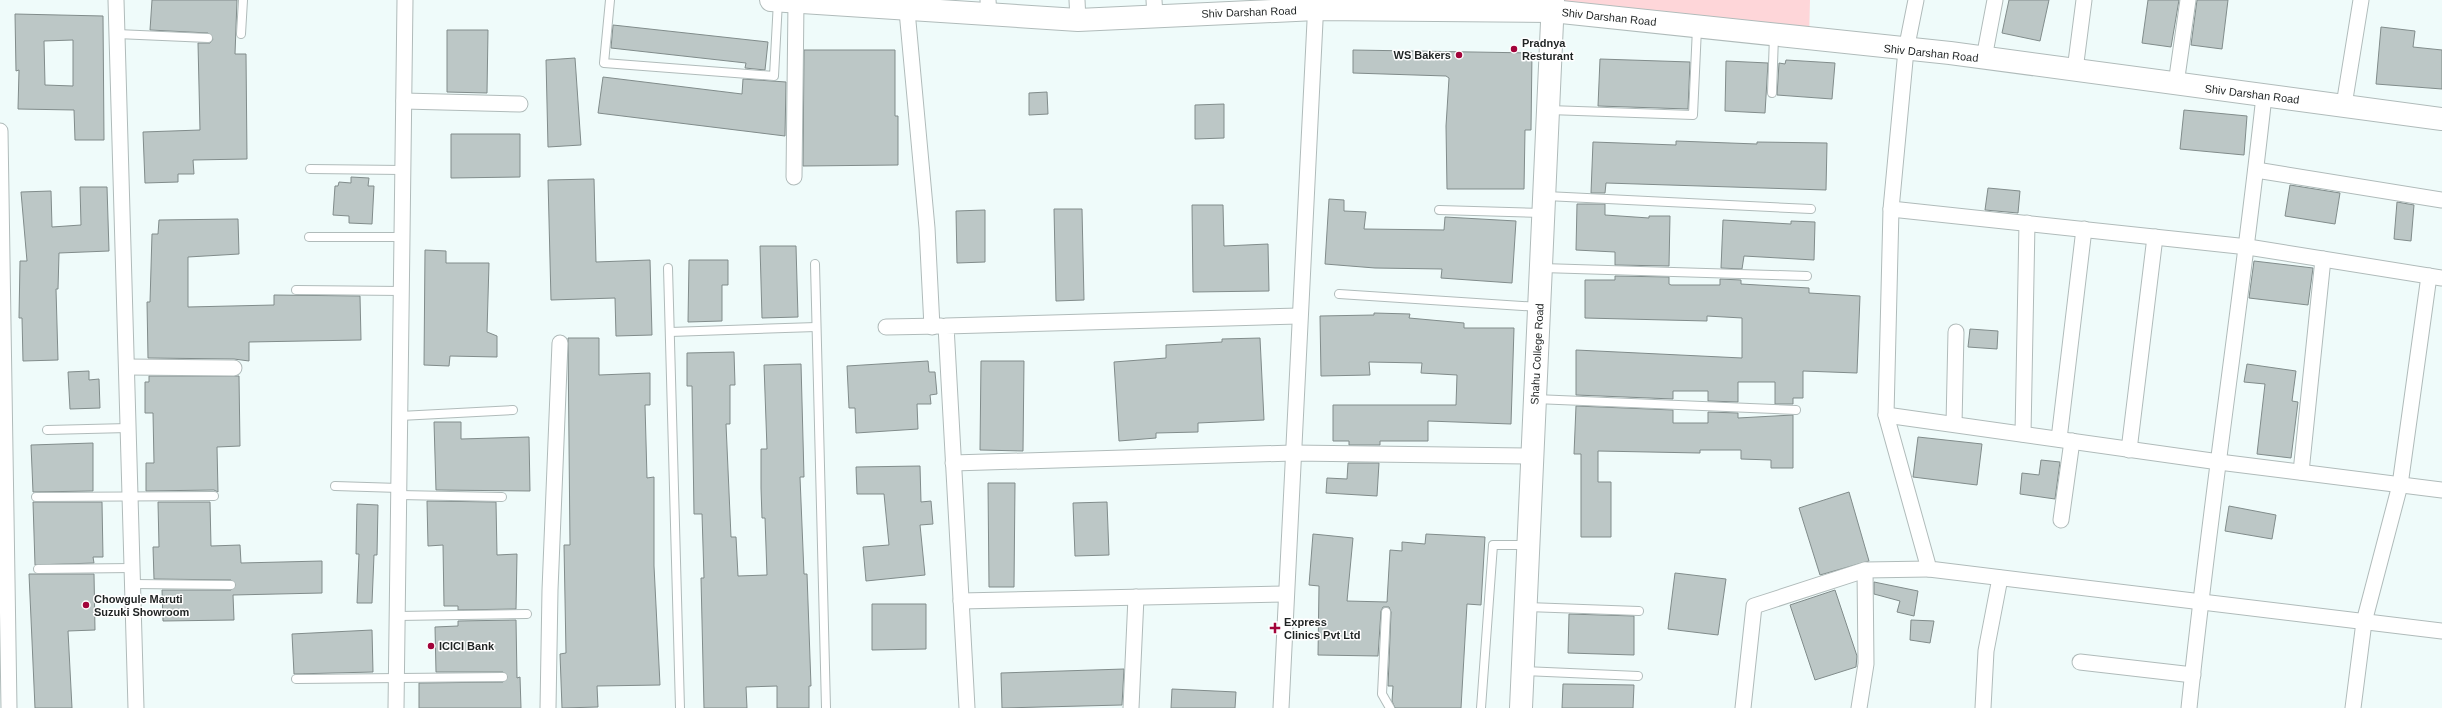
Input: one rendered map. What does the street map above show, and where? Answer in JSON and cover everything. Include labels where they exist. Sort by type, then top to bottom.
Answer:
[{"type":"street","points":[[116,0],[136,708]]},
{"type":"street","points":[[396,708],[405,0]]},
{"type":"street","name":"Shiv Darshan Road","points":[[771,0],[1078,10],[1316,5],[1553,6],[1697,27],[1984,58],[2442,119]]},
{"type":"street","points":[[1916,0],[1906,50],[1890,209],[1886,415],[1929,570]]},
{"type":"street","points":[[1984,58],[1995,0]]},
{"type":"street","points":[[2075,70],[2084,0]]},
{"type":"street","points":[[2176,84],[2188,0]]},
{"type":"street","points":[[2344,105],[2361,0]]},
{"type":"street","points":[[784,1],[794,177]]},
{"type":"street","points":[[906,4],[927,228],[953,463],[967,708]]},
{"type":"street","points":[[1281,708],[1316,5]]},
{"type":"street","name":"Shahu College Road","points":[[1521,708],[1553,6]]},
{"type":"street","points":[[2189,708],[2200,602],[2248,247],[2264,96]]},
{"type":"street","points":[[404,101],[520,104]]},
{"type":"street","points":[[0,131],[4,630],[9,708]]},
{"type":"street","points":[[2256,170],[2442,200]]},
{"type":"street","points":[[1890,209],[2248,247],[2436,278],[2400,485],[2364,622],[2353,708]]},
{"type":"street","points":[[2023,434],[2027,223]]},
{"type":"street","points":[[2062,520],[2065,440],[2084,229]]},
{"type":"street","points":[[2129,450],[2155,237]]},
{"type":"street","points":[[2301,472],[2324,259]]},
{"type":"street","points":[[886,327],[1300,316]]},
{"type":"street","points":[[1954,424],[1956,332]]},
{"type":"street","points":[[548,708],[550,590],[560,343]]},
{"type":"street","points":[[127,367],[234,368]]},
{"type":"street","points":[[1886,415],[2129,450],[2442,490]]},
{"type":"street","points":[[953,463],[1293,453],[1533,456]]},
{"type":"street","points":[[1859,708],[1866,664],[1865,570]]},
{"type":"street","points":[[1744,708],[1754,606],[1865,570],[1929,570],[2442,631]]},
{"type":"street","points":[[1983,708],[1986,651],[2000,578]]},
{"type":"street","points":[[961,601],[1286,594]]},
{"type":"street","points":[[1131,708],[1136,597]]},
{"type":"street","points":[[2080,662],[2193,676]]},
{"type":"lane","points":[[241,34],[242,0]]},
{"type":"lane","points":[[610,0],[604,63],[774,76],[784,1]]},
{"type":"lane","points":[[1549,110],[1694,115],[1697,27]]},
{"type":"lane","points":[[117,34],[208,38]]},
{"type":"lane","points":[[1772,93],[1774,36]]},
{"type":"lane","points":[[310,169],[403,170]]},
{"type":"lane","points":[[1439,210],[1545,204],[1811,209]]},
{"type":"lane","points":[[309,237],[402,237]]},
{"type":"lane","points":[[815,264],[826,708]]},
{"type":"lane","points":[[668,268],[680,708]]},
{"type":"lane","points":[[1542,268],[1807,276]]},
{"type":"lane","points":[[296,290],[402,291]]},
{"type":"lane","points":[[1339,294],[1540,307]]},
{"type":"lane","points":[[670,332],[816,327]]},
{"type":"lane","points":[[1535,398],[1796,410]]},
{"type":"lane","points":[[400,416],[513,410]]},
{"type":"lane","points":[[47,430],[128,428]]},
{"type":"lane","points":[[335,486],[399,492],[502,497]]},
{"type":"lane","points":[[36,497],[214,496]]},
{"type":"lane","points":[[1481,708],[1493,545],[1529,545]]},
{"type":"lane","points":[[38,569],[132,568]]},
{"type":"lane","points":[[133,584],[231,585]]},
{"type":"lane","points":[[1526,606],[1639,611]]},
{"type":"lane","points":[[1386,612],[1382,694],[1390,708]]},
{"type":"lane","points":[[398,616],[527,614]]},
{"type":"lane","points":[[1523,671],[1638,676]]},
{"type":"lane","points":[[296,679],[502,677]]},
{"type":"shaded area","points":[[1553,0],[1810,0],[1809,39]]},
{"type":"building","points":[[152,0],[237,0],[235,54],[246,54],[247,159],[193,160],[194,174],[178,174],[178,182],[145,183],[143,132],[200,130],[198,43],[210,43],[213,39],[208,33],[150,30]]},
{"type":"building","points":[[2009,0],[2049,0],[2040,41],[2002,33]]},
{"type":"building","points":[[2148,0],[2179,0],[2171,47],[2142,43]]},
{"type":"building","points":[[2197,0],[2228,0],[2222,49],[2191,45]]},
{"type":"building","points":[[15,14],[103,16],[104,140],[75,140],[74,110],[18,109],[19,70],[16,71]],"holes":[[[73,40],[73,86],[45,85],[44,41]]]},
{"type":"building","points":[[613,25],[768,42],[765,70],[745,68],[746,63],[611,48]]},
{"type":"building","points":[[2381,27],[2415,31],[2413,47],[2442,50],[2442,89],[2376,84]]},
{"type":"building","points":[[447,30],[488,30],[487,93],[447,92]]},
{"type":"building","points":[[804,50],[895,50],[895,116],[898,116],[898,165],[803,166]]},
{"type":"building","points":[[1353,50],[1532,53],[1531,130],[1525,130],[1524,189],[1447,189],[1446,126],[1449,78],[1446,76],[1353,73]]},
{"type":"building","points":[[575,58],[581,145],[548,147],[546,60]]},
{"type":"building","points":[[1600,59],[1690,62],[1688,109],[1598,106]]},
{"type":"building","points":[[1786,60],[1835,63],[1832,99],[1777,95],[1779,63],[1785,64]]},
{"type":"building","points":[[1726,61],[1768,63],[1765,113],[1725,111]]},
{"type":"building","points":[[603,77],[742,94],[743,79],[786,82],[785,136],[598,113]]},
{"type":"building","points":[[1047,92],[1048,114],[1029,115],[1029,93]]},
{"type":"building","points":[[1224,104],[1224,138],[1195,139],[1195,105]]},
{"type":"building","points":[[2184,110],[2247,116],[2244,155],[2180,149]]},
{"type":"building","points":[[451,134],[520,134],[520,177],[451,178]]},
{"type":"building","points":[[1676,141],[1757,144],[1757,142],[1827,143],[1826,190],[1606,183],[1605,193],[1591,193],[1593,142],[1676,145]]},
{"type":"building","points":[[351,177],[369,178],[368,186],[374,186],[372,224],[349,223],[349,216],[333,215],[335,186],[338,186],[339,182],[351,183]]},
{"type":"building","points":[[594,179],[596,262],[650,260],[652,335],[616,336],[615,298],[551,300],[548,180]]},
{"type":"building","points":[[2290,185],[2340,193],[2335,224],[2285,216]]},
{"type":"building","points":[[80,187],[107,187],[109,251],[59,253],[58,289],[56,289],[58,360],[23,361],[22,318],[19,318],[20,261],[27,261],[21,192],[51,191],[52,227],[81,225]]},
{"type":"building","points":[[1988,188],[2020,191],[2018,213],[1985,210]]},
{"type":"building","points":[[1329,199],[1344,200],[1344,211],[1366,212],[1364,229],[1444,230],[1445,217],[1516,221],[1512,283],[1441,278],[1442,269],[1375,268],[1325,264]]},
{"type":"building","points":[[2397,202],[2414,205],[2411,241],[2394,239]]},
{"type":"building","points":[[1577,204],[1605,204],[1605,215],[1649,218],[1649,216],[1670,216],[1669,266],[1615,265],[1615,252],[1576,250]]},
{"type":"building","points":[[1192,205],[1223,205],[1224,246],[1268,244],[1269,291],[1193,292]]},
{"type":"building","points":[[1054,209],[1082,209],[1084,300],[1056,301]]},
{"type":"building","points":[[985,210],[985,262],[957,263],[956,211]]},
{"type":"building","points":[[238,219],[239,254],[188,257],[188,307],[274,305],[274,295],[360,296],[361,340],[249,342],[249,361],[234,359],[148,358],[147,302],[150,302],[152,234],[158,234],[159,220]]},
{"type":"building","points":[[1723,220],[1791,224],[1791,221],[1815,222],[1814,260],[1744,256],[1742,269],[1721,268]]},
{"type":"building","points":[[760,246],[796,246],[798,317],[762,318]]},
{"type":"building","points":[[425,250],[446,251],[446,263],[489,263],[487,332],[497,336],[497,357],[450,356],[449,366],[424,365]]},
{"type":"building","points":[[689,260],[728,260],[728,285],[722,285],[722,321],[688,322]]},
{"type":"building","points":[[2254,261],[2313,268],[2308,305],[2249,298]]},
{"type":"building","points":[[1615,276],[1669,277],[1669,284],[1671,285],[1720,285],[1720,279],[1741,280],[1741,284],[1809,288],[1809,293],[1860,296],[1857,373],[1803,371],[1803,398],[1793,398],[1793,404],[1775,404],[1775,382],[1738,382],[1738,402],[1708,401],[1708,391],[1673,391],[1673,399],[1576,395],[1576,350],[1742,358],[1742,318],[1707,316],[1707,321],[1585,318],[1585,280],[1615,280]]},
{"type":"building","points":[[1374,313],[1410,314],[1409,318],[1464,323],[1464,328],[1514,328],[1511,424],[1428,421],[1428,441],[1380,441],[1380,445],[1349,445],[1349,441],[1333,441],[1333,405],[1456,405],[1457,375],[1421,373],[1422,363],[1369,362],[1370,375],[1321,376],[1320,316],[1374,315]]},
{"type":"building","points":[[1970,329],[1998,331],[1997,349],[1968,347]]},
{"type":"building","points":[[568,338],[599,338],[599,375],[650,373],[650,405],[645,405],[647,478],[654,477],[654,566],[660,685],[597,686],[598,707],[562,708],[560,654],[566,653],[564,545],[570,545]]},
{"type":"building","points":[[1260,338],[1264,420],[1198,423],[1198,432],[1156,433],[1156,438],[1119,441],[1114,362],[1166,358],[1166,345],[1222,342],[1222,339]]},
{"type":"building","points":[[734,352],[735,385],[730,385],[730,424],[726,424],[731,537],[736,537],[738,576],[767,575],[765,518],[762,518],[761,488],[761,449],[767,449],[764,365],[801,364],[804,477],[800,477],[804,574],[807,574],[811,686],[809,686],[809,708],[777,708],[777,686],[746,687],[747,708],[704,708],[701,578],[704,578],[702,514],[694,514],[692,386],[687,386],[687,353]]},
{"type":"building","points":[[928,361],[929,372],[935,372],[937,394],[930,395],[931,404],[917,404],[918,429],[856,433],[855,408],[849,408],[847,366]]},
{"type":"building","points":[[981,361],[1024,361],[1023,451],[980,450]]},
{"type":"building","points":[[2247,364],[2296,371],[2292,401],[2298,402],[2291,458],[2257,454],[2265,384],[2244,382]]},
{"type":"building","points":[[89,371],[89,380],[99,379],[100,408],[70,409],[68,372]]},
{"type":"building","points":[[149,376],[239,376],[240,446],[217,447],[218,492],[214,490],[146,491],[146,463],[154,463],[153,413],[145,413],[145,382],[149,382]]},
{"type":"building","points":[[1576,406],[1673,410],[1673,423],[1708,423],[1708,412],[1738,413],[1738,418],[1793,415],[1793,468],[1771,468],[1771,460],[1741,459],[1741,450],[1700,450],[1700,453],[1598,451],[1598,482],[1611,482],[1611,537],[1581,537],[1581,454],[1574,454]]},
{"type":"building","points":[[434,422],[461,422],[461,439],[529,437],[530,491],[436,490]]},
{"type":"building","points":[[1918,437],[1982,444],[1977,485],[1913,477]]},
{"type":"building","points":[[93,443],[93,491],[33,492],[31,445]]},
{"type":"building","points":[[2041,460],[2060,462],[2055,499],[2020,494],[2022,473],[2039,475]]},
{"type":"building","points":[[1348,463],[1379,463],[1377,496],[1326,493],[1327,478],[1347,479]]},
{"type":"building","points":[[920,466],[921,502],[931,501],[933,524],[920,525],[925,575],[866,581],[863,547],[889,545],[884,494],[857,494],[856,467]]},
{"type":"building","points":[[988,483],[1015,483],[1014,587],[989,587]]},
{"type":"building","points":[[1849,492],[1869,561],[1820,575],[1799,508]]},
{"type":"building","points":[[427,501],[496,502],[497,555],[517,554],[516,609],[458,610],[458,606],[444,606],[443,545],[428,546]]},
{"type":"building","points":[[33,502],[102,502],[103,557],[93,557],[94,563],[35,565]]},
{"type":"building","points":[[158,502],[210,502],[211,546],[240,545],[241,563],[322,561],[322,593],[233,595],[234,620],[163,621],[162,590],[231,590],[236,585],[231,580],[154,579],[153,547],[159,547]]},
{"type":"building","points":[[1107,502],[1109,555],[1075,556],[1073,503]]},
{"type":"building","points":[[357,504],[378,505],[377,555],[374,555],[372,603],[357,603],[359,554],[356,554]]},
{"type":"building","points":[[2229,506],[2276,515],[2272,539],[2225,531]]},
{"type":"building","points":[[1313,534],[1353,538],[1347,601],[1387,602],[1390,550],[1402,551],[1402,542],[1425,544],[1426,534],[1485,537],[1481,605],[1467,604],[1461,708],[1395,708],[1392,701],[1393,686],[1388,686],[1391,612],[1389,607],[1383,607],[1381,611],[1378,656],[1318,655],[1319,586],[1309,585]]},
{"type":"building","points":[[1675,573],[1726,579],[1718,635],[1668,629]]},
{"type":"building","points":[[29,574],[94,574],[95,630],[68,631],[72,708],[35,708]]},
{"type":"building","points":[[1874,582],[1918,591],[1914,616],[1897,612],[1900,601],[1874,594]]},
{"type":"building","points":[[1835,590],[1857,656],[1856,667],[1815,680],[1790,605]]},
{"type":"building","points":[[872,604],[926,604],[926,649],[872,650]]},
{"type":"building","points":[[1569,614],[1634,616],[1634,655],[1568,653]]},
{"type":"building","points":[[516,620],[517,678],[520,677],[521,708],[419,708],[419,683],[503,682],[508,677],[503,672],[436,672],[435,627],[458,626],[458,621]]},
{"type":"building","points":[[1911,620],[1934,621],[1930,643],[1910,640]]},
{"type":"building","points":[[372,630],[373,672],[294,674],[292,634]]},
{"type":"building","points":[[1124,669],[1122,705],[1002,708],[1001,673]]},
{"type":"building","points":[[1563,684],[1634,685],[1633,708],[1562,708]]},
{"type":"building","points":[[1172,689],[1236,692],[1235,708],[1171,708]]},
{"type":"place","name":"Pradnya Resturant","points":[[1514,49]]},
{"type":"place","name":"WS Bakers","points":[[1459,55]]},
{"type":"place","name":"Chowgule Maruti Suzuki Showroom","points":[[86,605]]},
{"type":"place","name":"Express Clinics Pvt Ltd","points":[[1275,628]]},
{"type":"place","name":"ICICI Bank","points":[[431,646]]}]
